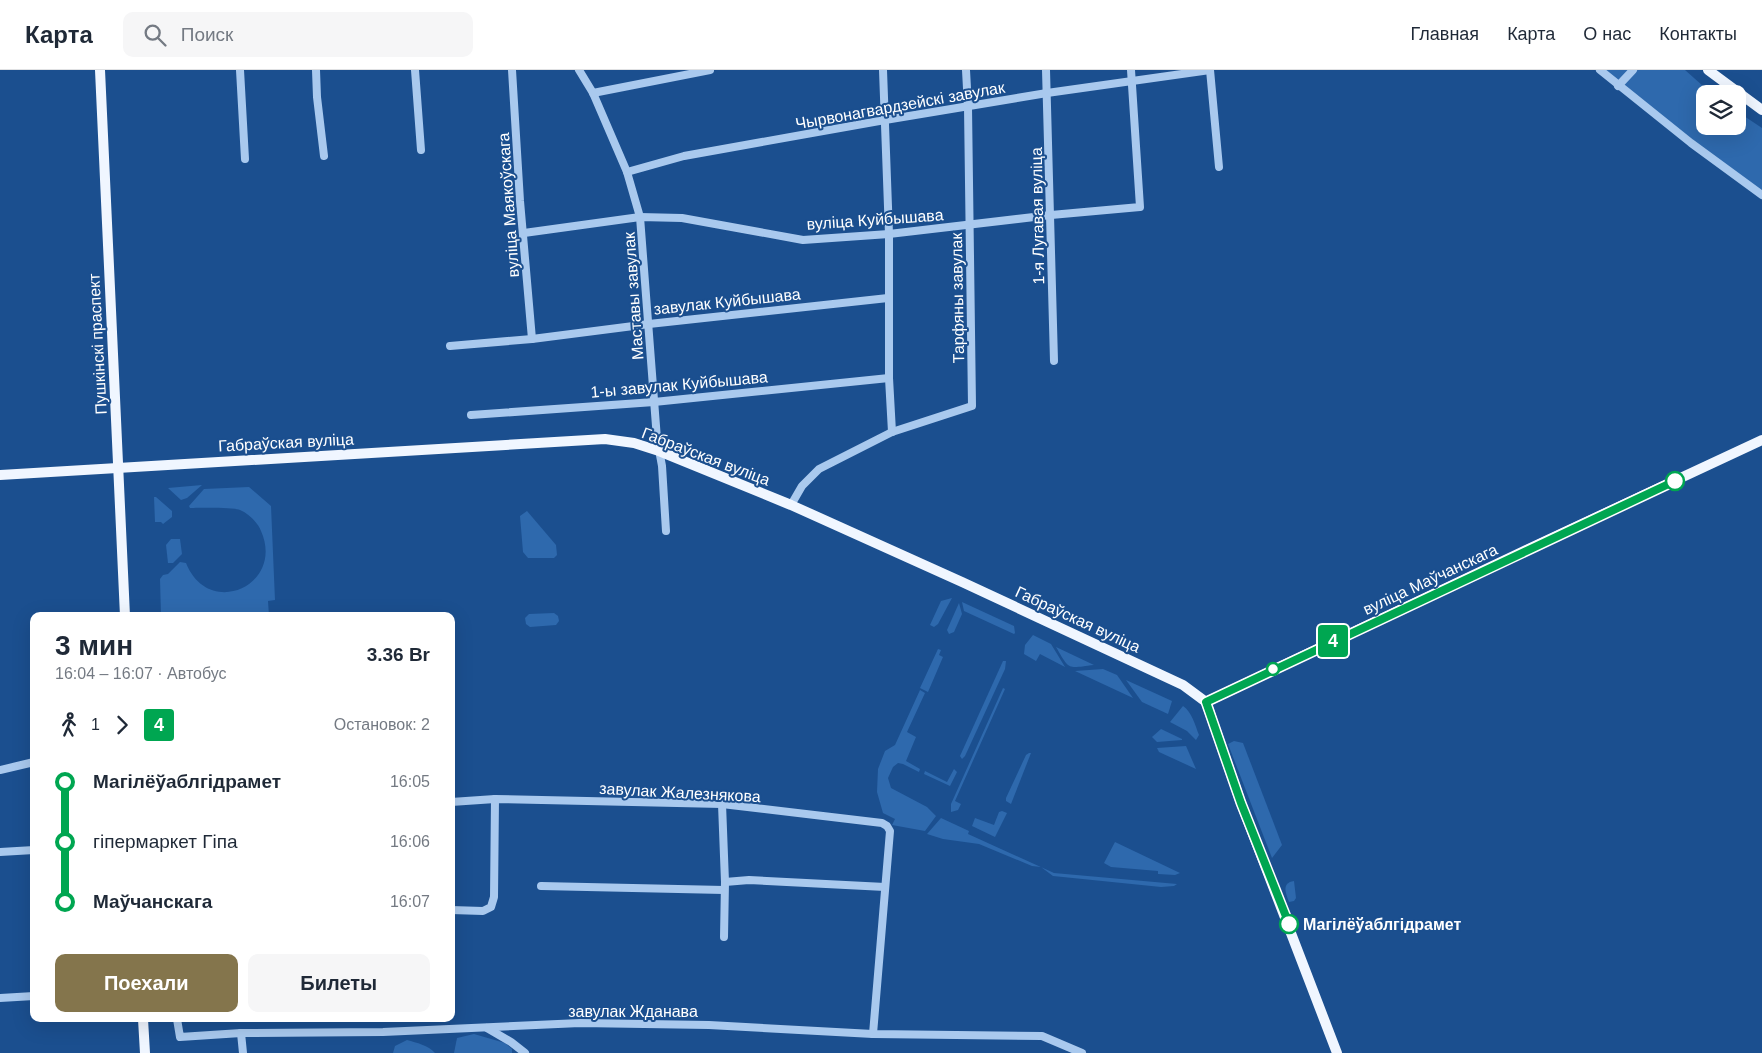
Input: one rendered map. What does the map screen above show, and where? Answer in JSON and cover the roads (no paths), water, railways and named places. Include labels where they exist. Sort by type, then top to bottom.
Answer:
[{"type":"main road","name":"Пушкінскі праспект","points":[[100,70],[125,612]]},
{"type":"main road","points":[[1708,70],[1762,110]]},
{"type":"main road","name":"Габраўская вуліца","points":[[0,474],[605,439],[634,443],[659,451],[791,505],[962,582],[1184,685],[1206,702]]},
{"type":"main road","name":"вуліца Маўчанскага","points":[[1206,702],[1762,440]]},
{"type":"main road","points":[[1206,702],[1241,803],[1337,1053]]},
{"type":"main road","points":[[143,1022],[145,1053]]},
{"type":"street","points":[[240,70],[245,159]]},
{"type":"street","points":[[316,70],[324,156]]},
{"type":"street","points":[[415,70],[421,150]]},
{"type":"street","name":"вуліца Маякоўскага","points":[[512,70],[520,201],[532,339]]},
{"type":"street","name":"Маставы завулак","points":[[579,70],[593,93],[627,172],[640,217],[666,531]]},
{"type":"street","points":[[593,93],[710,70]]},
{"type":"street","points":[[791,505],[802,486],[818,470],[892,432],[889,378],[889,234],[883,70]]},
{"type":"street","name":"Тарфяны завулак","points":[[892,432],[972,406],[966,70]]},
{"type":"street","name":"1-я Лугавая вуліца","points":[[1046,70],[1054,360]]},
{"type":"street","points":[[1131,70],[1132,81]]},
{"type":"street","points":[[1210,70],[1219,167]]},
{"type":"street","name":"Чырвонагвардзейскі завулак","points":[[627,172],[684,156],[885,120],[1046,93],[1210,70]]},
{"type":"street","points":[[1600,70],[1618,86],[1762,195]]},
{"type":"street","points":[[1618,86],[1633,70]]},
{"type":"street","name":"вуліца Куйбышава","points":[[524,233],[640,217],[682,218],[803,240],[889,234],[1050,215],[1140,207],[1132,81]]},
{"type":"street","name":"завулак Куйбышава","points":[[450,346],[532,339],[649,324],[888,298]]},
{"type":"street","name":"1-ы завулак Куйбышава","points":[[471,415],[654,402],[889,378]]},
{"type":"street","points":[[0,770],[30,763]]},
{"type":"street","points":[[455,910],[484,911],[491,907],[494,897],[495,799]]},
{"type":"street","name":"завулак Жалезнякова","points":[[455,802],[495,799],[722,804],[882,823],[890,830],[885,887]]},
{"type":"street","points":[[722,804],[725,886],[724,937]]},
{"type":"street","points":[[0,852],[30,850]]},
{"type":"street","points":[[541,886],[725,886],[749,880],[885,887],[873,1034]]},
{"type":"street","points":[[0,998],[30,996]]},
{"type":"street","name":"завулак Жданава","points":[[178,1022],[180,1037],[241,1033],[374,1032],[580,1024],[709,1025],[873,1034],[1042,1036],[1082,1053]]},
{"type":"street","points":[[487,1028],[525,1053]]},
{"type":"street","points":[[241,1033],[243,1053]]},
{"type":"place","name":"Магілёўаблгідрамет","points":[[1289,924]]}]
